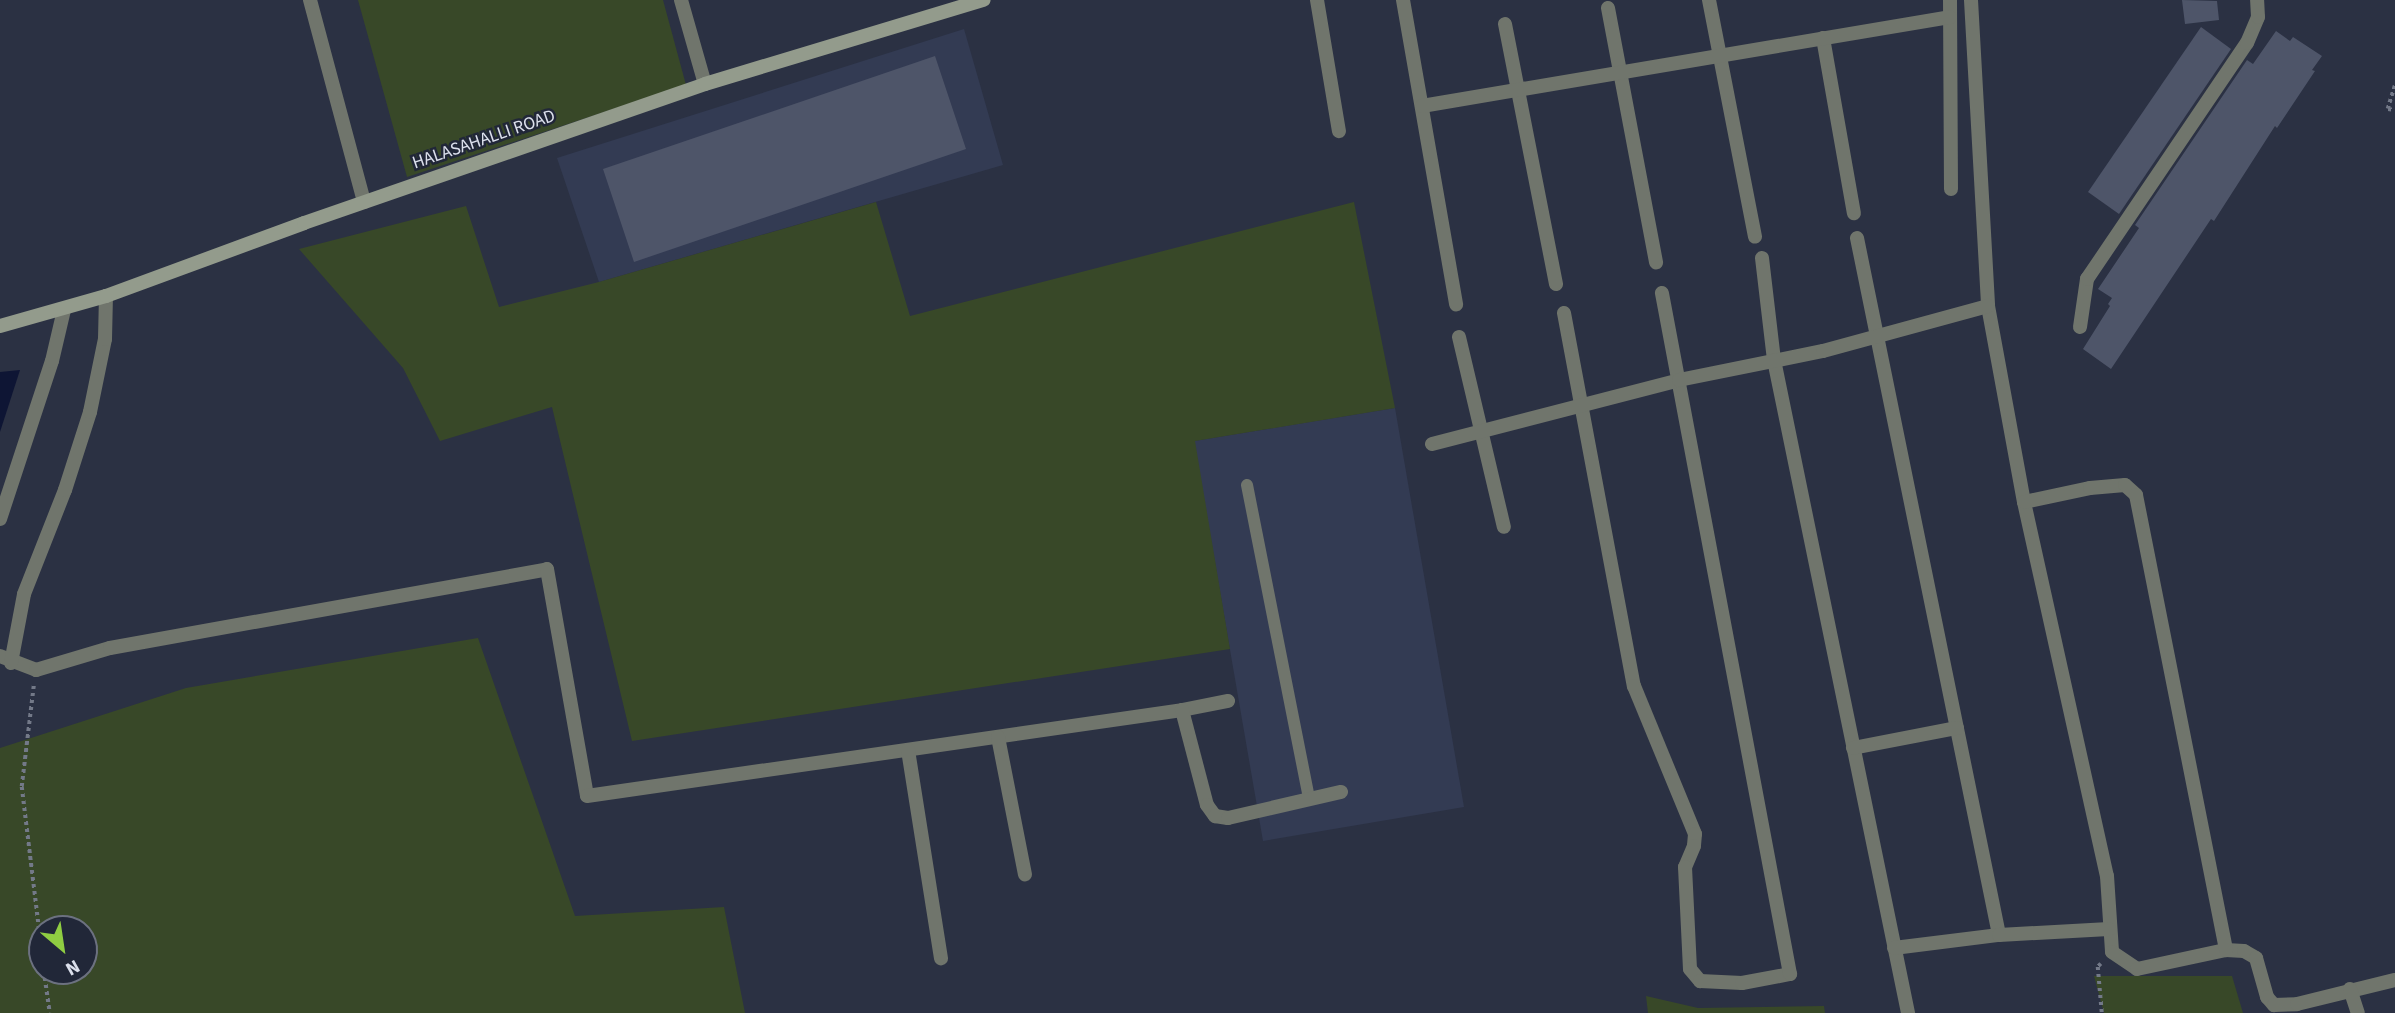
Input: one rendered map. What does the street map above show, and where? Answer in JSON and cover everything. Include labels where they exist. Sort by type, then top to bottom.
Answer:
[{"type":"main road","name":"HALASAHALLI ROAD","points":[[0,326],[106,296],[365,202],[705,84],[984,0]]},
{"type":"street","points":[[310,0],[365,202]]},
{"type":"street","points":[[681,0],[705,84]]},
{"type":"street","points":[[1317,0],[1339,131]]},
{"type":"street","points":[[1404,0],[1456,304]]},
{"type":"street","points":[[1709,0],[1755,237]]},
{"type":"street","points":[[1950,0],[1951,190]]},
{"type":"street","points":[[1971,0],[1988,306],[2024,502],[2107,876],[2112,952],[2137,969],[2227,950],[2244,951],[2256,958],[2267,997],[2275,1009],[2395,980]]},
{"type":"street","points":[[2080,327],[2087,279],[2247,43],[2258,17],[2257,0]]},
{"type":"street","points":[[1608,8],[1656,263]]},
{"type":"street","points":[[1422,106],[1950,17]]},
{"type":"street","points":[[1505,24],[1556,284]]},
{"type":"street","points":[[1823,38],[1854,213]]},
{"type":"street","points":[[1857,238],[1999,935]]},
{"type":"street","points":[[1762,258],[1774,360],[1908,1013]]},
{"type":"street","points":[[1564,313],[1579,407],[1634,686],[1695,834],[1694,846],[1685,867],[1690,968],[1700,981],[1742,983],[1790,974],[1662,293]]},
{"type":"street","points":[[106,296],[105,339],[90,412],[65,490],[24,594],[5,660],[36,670],[110,648],[547,569],[587,796],[1182,710],[1228,701]]},
{"type":"street","points":[[1432,444],[1679,380],[1876,337],[1988,306]]},
{"type":"street","points":[[0,519],[52,361],[64,310]]},
{"type":"street","points":[[1459,337],[1504,527]]},
{"type":"street","points":[[2024,502],[2090,488],[2125,485],[2136,495],[2227,950]]},
{"type":"street","points":[[1182,710],[1207,804],[1215,816],[1228,818],[1341,792]]},
{"type":"street","points":[[1853,748],[1957,728]]},
{"type":"street","points":[[998,737],[1025,874]]},
{"type":"street","points":[[908,750],[941,958]]},
{"type":"street","points":[[1894,948],[1999,935],[2109,929]]},
{"type":"street","points":[[2350,989],[2358,1013]]},
{"type":"lane","points":[[1247,485],[1309,799]]},
{"type":"path","points":[[2395,86],[2388,109],[2395,110]]},
{"type":"path","points":[[36,670],[22,787],[37,915]]},
{"type":"path","points":[[2102,1013],[2098,967],[2112,952]]},
{"type":"path","points":[[46,985],[50,1013]]},
{"type":"shaded area","points":[[964,29],[1003,165],[599,282],[557,158]]},
{"type":"shaded area","points":[[20,370],[0,432],[0,372]]},
{"type":"shaded area","points":[[1395,408],[1464,807],[1263,841],[1194,441]]},
{"type":"green space","points":[[358,0],[663,0],[686,85],[407,177]]},
{"type":"green space","points":[[876,202],[910,316],[1354,202],[1395,408],[1195,441],[1230,649],[632,741],[552,407],[440,441],[403,368],[299,249],[466,206],[499,307],[599,282]]},
{"type":"green space","points":[[478,638],[575,916],[724,907],[745,1013],[0,1013],[0,748],[186,688]]},
{"type":"green space","points":[[2094,976],[2232,976],[2243,1013],[2104,1013]]},
{"type":"green space","points":[[1646,996],[1698,1008],[1824,1006],[1825,1013],[1648,1013]]},
{"type":"building","points":[[2182,0],[2217,1],[2219,20],[2185,24]]},
{"type":"building","points":[[2201,27],[2231,49],[2119,214],[2088,192]]},
{"type":"building","points":[[2276,31],[2290,41],[2293,37],[2322,56],[2312,70],[2315,71],[2277,128],[2275,126],[2214,221],[2211,219],[2111,369],[2083,349],[2110,306],[2108,304],[2112,298],[2098,289],[2139,228],[2135,225],[2247,60],[2253,64]]},
{"type":"building","points":[[935,56],[966,149],[634,262],[603,169]]}]
